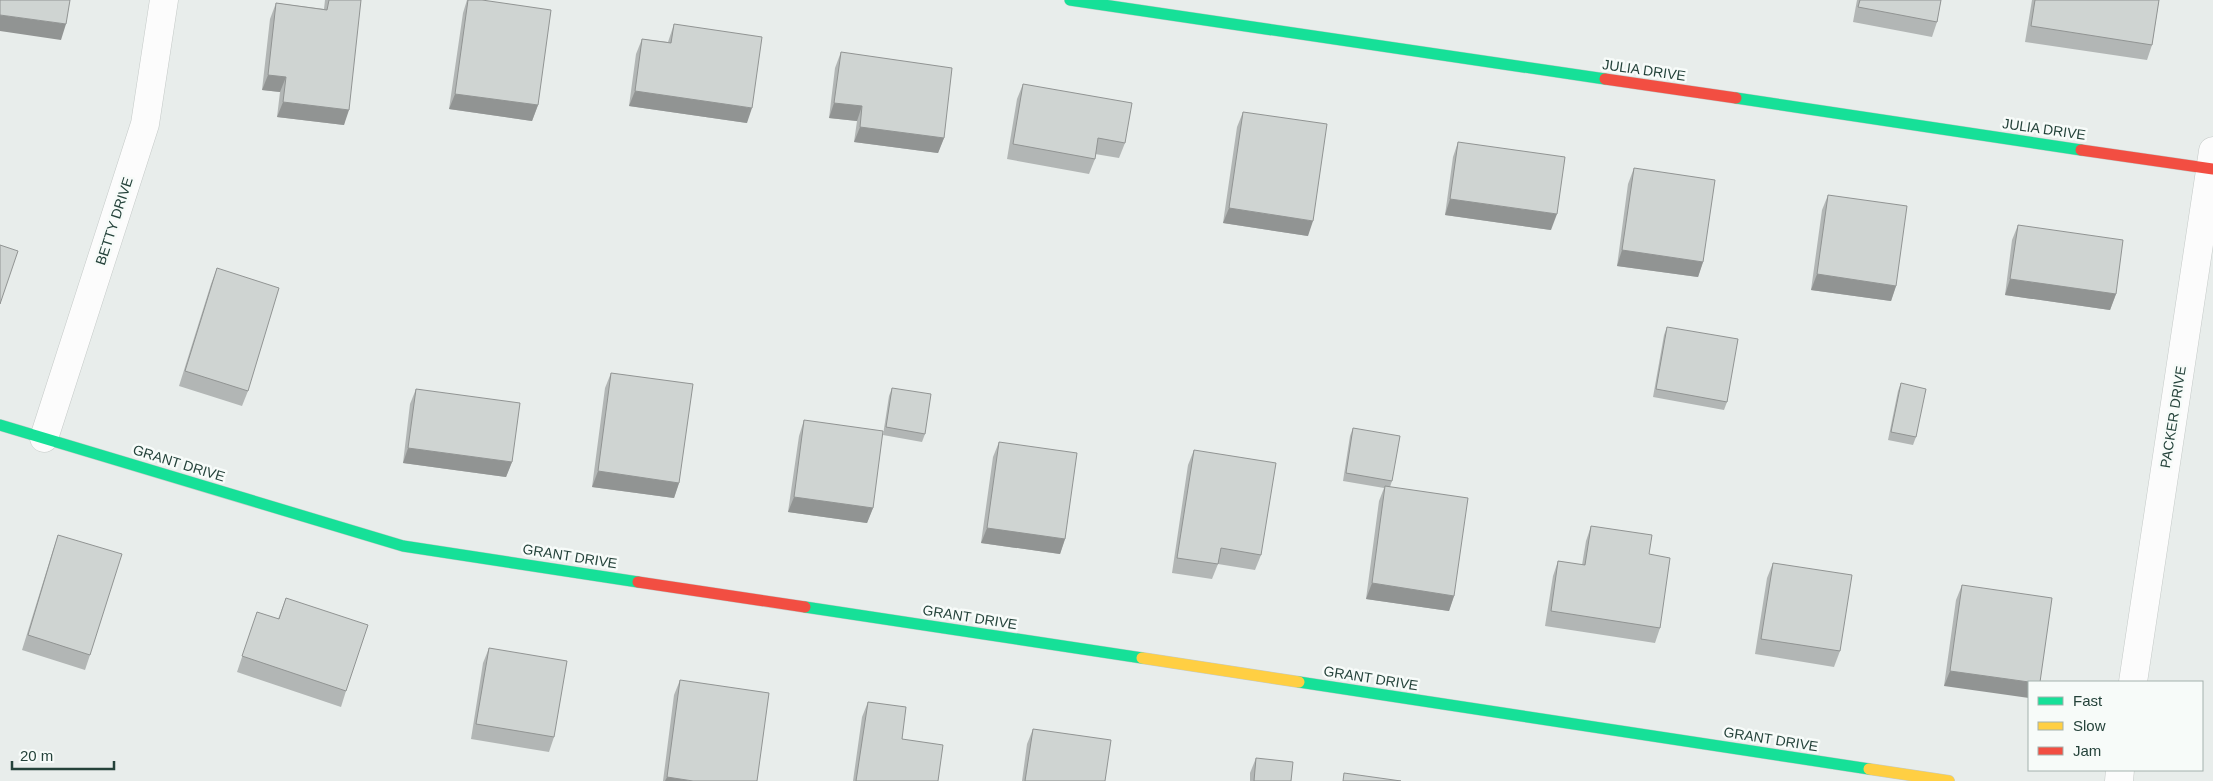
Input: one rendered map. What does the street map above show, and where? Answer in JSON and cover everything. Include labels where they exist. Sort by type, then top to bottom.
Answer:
[{"type":"street","name":"BETTY DRIVE","points":[[44,438],[145,124],[164,0]]},
{"type":"street","name":"JULIA DRIVE","points":[[1070,0],[2212,163]]},
{"type":"street","name":"PACKER DRIVE","points":[[2134,681],[2212,163]]},
{"type":"street","name":"GRANT DRIVE","points":[[0,425],[403,546],[1949,781]]},
{"type":"building","points":[[0,0],[70,0],[66,24],[0,15]]},
{"type":"building","points":[[329,0],[361,0],[349,110],[283,102],[286,77],[268,75],[276,3],[327,10]]},
{"type":"building","points":[[468,0],[482,0],[551,10],[538,105],[455,94]]},
{"type":"building","points":[[1860,0],[1941,0],[1937,22],[1858,7]]},
{"type":"building","points":[[2035,0],[2159,0],[2152,45],[2031,26]]},
{"type":"building","points":[[674,24],[762,37],[752,108],[635,91],[642,39],[671,43]]},
{"type":"building","points":[[841,52],[952,68],[944,138],[860,127],[862,106],[834,103]]},
{"type":"building","points":[[1023,84],[1132,103],[1125,143],[1098,138],[1095,159],[1013,144]]},
{"type":"building","points":[[1243,112],[1327,124],[1313,221],[1229,208]]},
{"type":"building","points":[[1458,142],[1565,157],[1557,214],[1450,199]]},
{"type":"building","points":[[1634,168],[1715,180],[1703,262],[1622,250]]},
{"type":"building","points":[[1828,195],[1907,206],[1896,286],[1817,274]]},
{"type":"building","points":[[2018,225],[2123,240],[2116,294],[2010,279]]},
{"type":"building","points":[[0,245],[18,251],[0,304]]},
{"type":"building","points":[[217,268],[279,288],[248,391],[185,371]]},
{"type":"building","points":[[1667,327],[1738,339],[1727,402],[1656,389]]},
{"type":"building","points":[[611,373],[693,384],[679,483],[598,471]]},
{"type":"building","points":[[1901,383],[1926,389],[1916,437],[1891,432]]},
{"type":"building","points":[[892,388],[931,394],[925,434],[886,427]]},
{"type":"building","points":[[416,389],[520,403],[512,462],[408,448]]},
{"type":"building","points":[[804,420],[883,431],[873,508],[794,497]]},
{"type":"building","points":[[1353,428],[1400,436],[1392,481],[1346,473]]},
{"type":"building","points":[[999,442],[1077,453],[1065,539],[987,528]]},
{"type":"building","points":[[1194,450],[1276,463],[1261,555],[1221,548],[1218,564],[1177,558]]},
{"type":"building","points":[[1385,486],[1468,498],[1454,596],[1372,583]]},
{"type":"building","points":[[1591,526],[1652,535],[1649,554],[1670,558],[1660,628],[1551,611],[1558,561],[1585,565]]},
{"type":"building","points":[[58,535],[122,554],[90,655],[28,635]]},
{"type":"building","points":[[1773,563],[1852,575],[1840,651],[1761,639]]},
{"type":"building","points":[[1962,585],[2052,598],[2040,681],[2028,682],[1950,671]]},
{"type":"building","points":[[286,598],[368,625],[346,691],[242,656],[257,612],[279,619]]},
{"type":"building","points":[[489,648],[567,661],[554,737],[476,724]]},
{"type":"building","points":[[680,680],[769,693],[757,781],[693,781],[667,777]]},
{"type":"building","points":[[868,702],[906,707],[902,739],[943,745],[938,781],[856,781]]},
{"type":"building","points":[[1033,729],[1111,740],[1105,781],[1025,781]]},
{"type":"building","points":[[1256,758],[1293,762],[1291,781],[1254,781]]},
{"type":"building","points":[[1344,773],[1401,781],[1343,781]]},
{"type":"traffic: fast","points":[[1070,0],[1605,79]]},
{"type":"traffic: fast","points":[[1736,98],[2081,150]]},
{"type":"traffic: fast","points":[[0,425],[403,546],[638,582]]},
{"type":"traffic: fast","points":[[805,607],[1142,658]]},
{"type":"traffic: fast","points":[[1299,682],[1869,769]]},
{"type":"traffic: slow","points":[[1142,658],[1299,682]]},
{"type":"traffic: slow","points":[[1869,769],[1949,781]]},
{"type":"traffic: jam","points":[[1605,79],[1736,98]]},
{"type":"traffic: jam","points":[[2081,150],[2213,169]]},
{"type":"traffic: jam","points":[[638,582],[805,607]]}]
